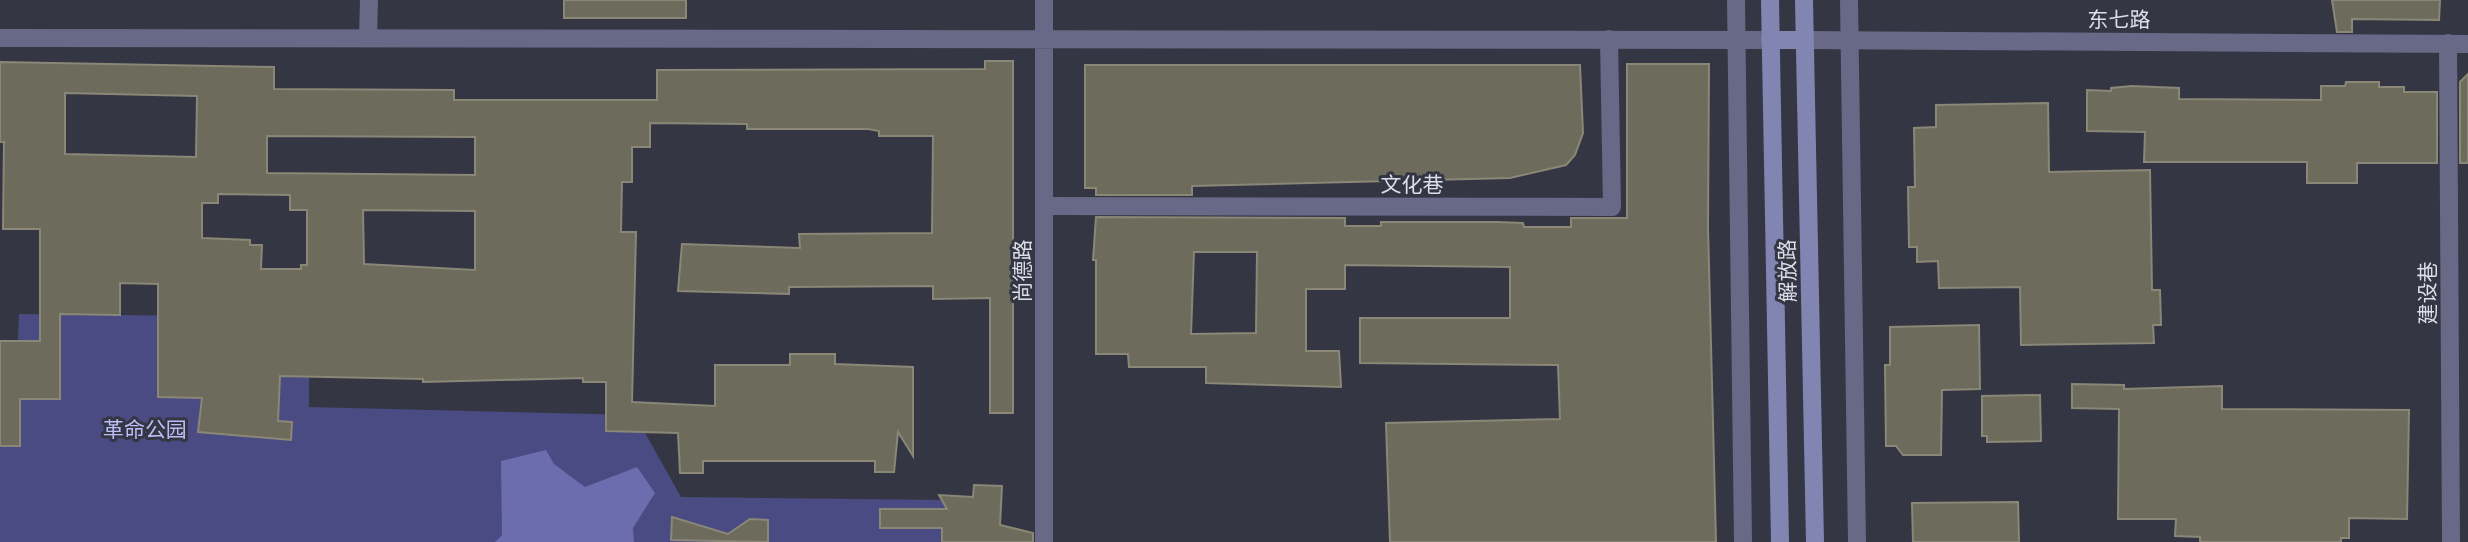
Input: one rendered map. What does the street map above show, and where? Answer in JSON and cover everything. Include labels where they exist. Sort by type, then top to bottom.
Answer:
[{"type":"main road","name":"解放路","points":[[1770,0],[1780,542]]},
{"type":"main road","name":"解放路","points":[[1804,0],[1815,542]]},
{"type":"main road","name":"东七路","points":[[1770,40],[1805,40]]},
{"type":"street","points":[[368,38],[369,0]]},
{"type":"street","name":"尚德路","points":[[1044,0],[1044,542]]},
{"type":"street","points":[[1736,0],[1742,542]]},
{"type":"street","points":[[1849,0],[1857,542]]},
{"type":"street","points":[[0,38],[1770,40]]},
{"type":"street","name":"文化巷","points":[[1045,206],[1612,206],[1609,40]]},
{"type":"street","name":"东七路","points":[[1805,40],[2468,44]]},
{"type":"street","name":"建设巷","points":[[2448,43],[2451,542]]},
{"type":"green space","name":"革命公园","points":[[19,314],[309,317],[309,407],[635,415],[681,497],[948,500],[948,542],[0,542],[0,446],[14,445]]},
{"type":"water","points":[[546,450],[554,464],[585,487],[637,467],[655,493],[633,528],[634,542],[495,542],[502,535],[501,461]]},
{"type":"building","points":[[564,0],[686,0],[686,18],[564,18]]},
{"type":"building","points":[[2332,0],[2440,0],[2439,20],[2352,19],[2352,32],[2337,32]]},
{"type":"building","points":[[985,61],[1013,61],[1013,413],[990,413],[990,298],[933,299],[933,286],[789,287],[789,294],[678,291],[682,244],[800,248],[799,234],[932,233],[933,136],[879,136],[879,131],[868,129],[747,129],[747,124],[650,123],[650,147],[632,147],[632,182],[622,182],[621,232],[636,232],[632,402],[715,406],[715,365],[790,365],[790,354],[835,354],[835,364],[913,367],[913,456],[898,432],[894,472],[875,472],[875,461],[703,461],[703,473],[680,473],[678,433],[606,431],[606,382],[583,382],[583,378],[423,382],[423,379],[280,376],[278,421],[292,422],[291,440],[198,432],[202,398],[158,397],[158,284],[120,283],[120,315],[60,314],[60,399],[20,399],[20,446],[0,446],[0,341],[40,341],[40,229],[3,229],[4,142],[0,142],[0,62],[274,67],[274,89],[454,90],[454,100],[657,100],[657,70],[985,69]],"holes":[[[65,93],[197,96],[196,157],[65,154]],[[267,136],[475,137],[475,175],[267,173]],[[218,194],[290,195],[290,210],[307,210],[307,265],[301,265],[301,269],[261,269],[262,245],[250,245],[250,240],[202,238],[202,203],[218,203]],[[363,210],[475,211],[475,270],[364,264]]]},
{"type":"building","points":[[1627,64],[1709,64],[1708,227],[1716,542],[1390,542],[1386,423],[1560,419],[1558,365],[1360,363],[1360,318],[1510,318],[1510,267],[1345,265],[1345,289],[1306,289],[1306,351],[1339,351],[1341,387],[1206,383],[1206,367],[1129,367],[1128,354],[1096,354],[1096,260],[1093,260],[1096,217],[1345,218],[1345,226],[1381,226],[1381,222],[1497,222],[1523,223],[1524,227],[1571,227],[1571,218],[1627,218]],"holes":[[[1194,252],[1257,252],[1256,333],[1191,334]]]},
{"type":"building","points":[[1085,65],[1580,65],[1583,133],[1575,155],[1566,165],[1510,178],[1192,186],[1192,195],[1096,195],[1096,188],[1085,188]]},
{"type":"building","points":[[2468,74],[2468,163],[2460,163],[2460,82]]},
{"type":"building","points":[[2346,82],[2379,82],[2379,87],[2404,87],[2404,92],[2437,92],[2437,163],[2357,163],[2357,183],[2307,183],[2307,162],[2144,162],[2145,132],[2087,131],[2087,90],[2111,91],[2111,88],[2132,86],[2179,88],[2179,99],[2321,100],[2321,86],[2345,86]]},
{"type":"building","points":[[2048,103],[2049,172],[2150,170],[2152,290],[2160,290],[2161,325],[2153,325],[2154,343],[2021,345],[2020,287],[1939,288],[1938,261],[1917,262],[1917,247],[1909,247],[1908,187],[1915,187],[1914,128],[1936,127],[1936,105]]},
{"type":"building","points":[[1979,325],[1980,389],[1942,390],[1941,455],[1903,455],[1896,446],[1886,446],[1885,365],[1890,365],[1890,327]]},
{"type":"building","points":[[2072,384],[2124,385],[2124,389],[2222,386],[2222,409],[2409,410],[2407,519],[2349,518],[2349,538],[2341,538],[2341,542],[2200,542],[2200,537],[2175,536],[2176,519],[2118,519],[2119,409],[2072,408]]},
{"type":"building","points":[[2040,395],[2041,441],[1987,442],[1987,436],[1982,436],[1982,396]]},
{"type":"building","points":[[974,485],[1002,486],[1000,525],[1033,533],[1033,542],[942,542],[942,528],[880,528],[880,509],[947,509],[939,495],[973,497]]},
{"type":"building","points":[[2018,502],[2019,542],[1913,542],[1912,503]]},
{"type":"building","points":[[672,517],[728,534],[750,519],[768,520],[768,542],[671,540]]}]
